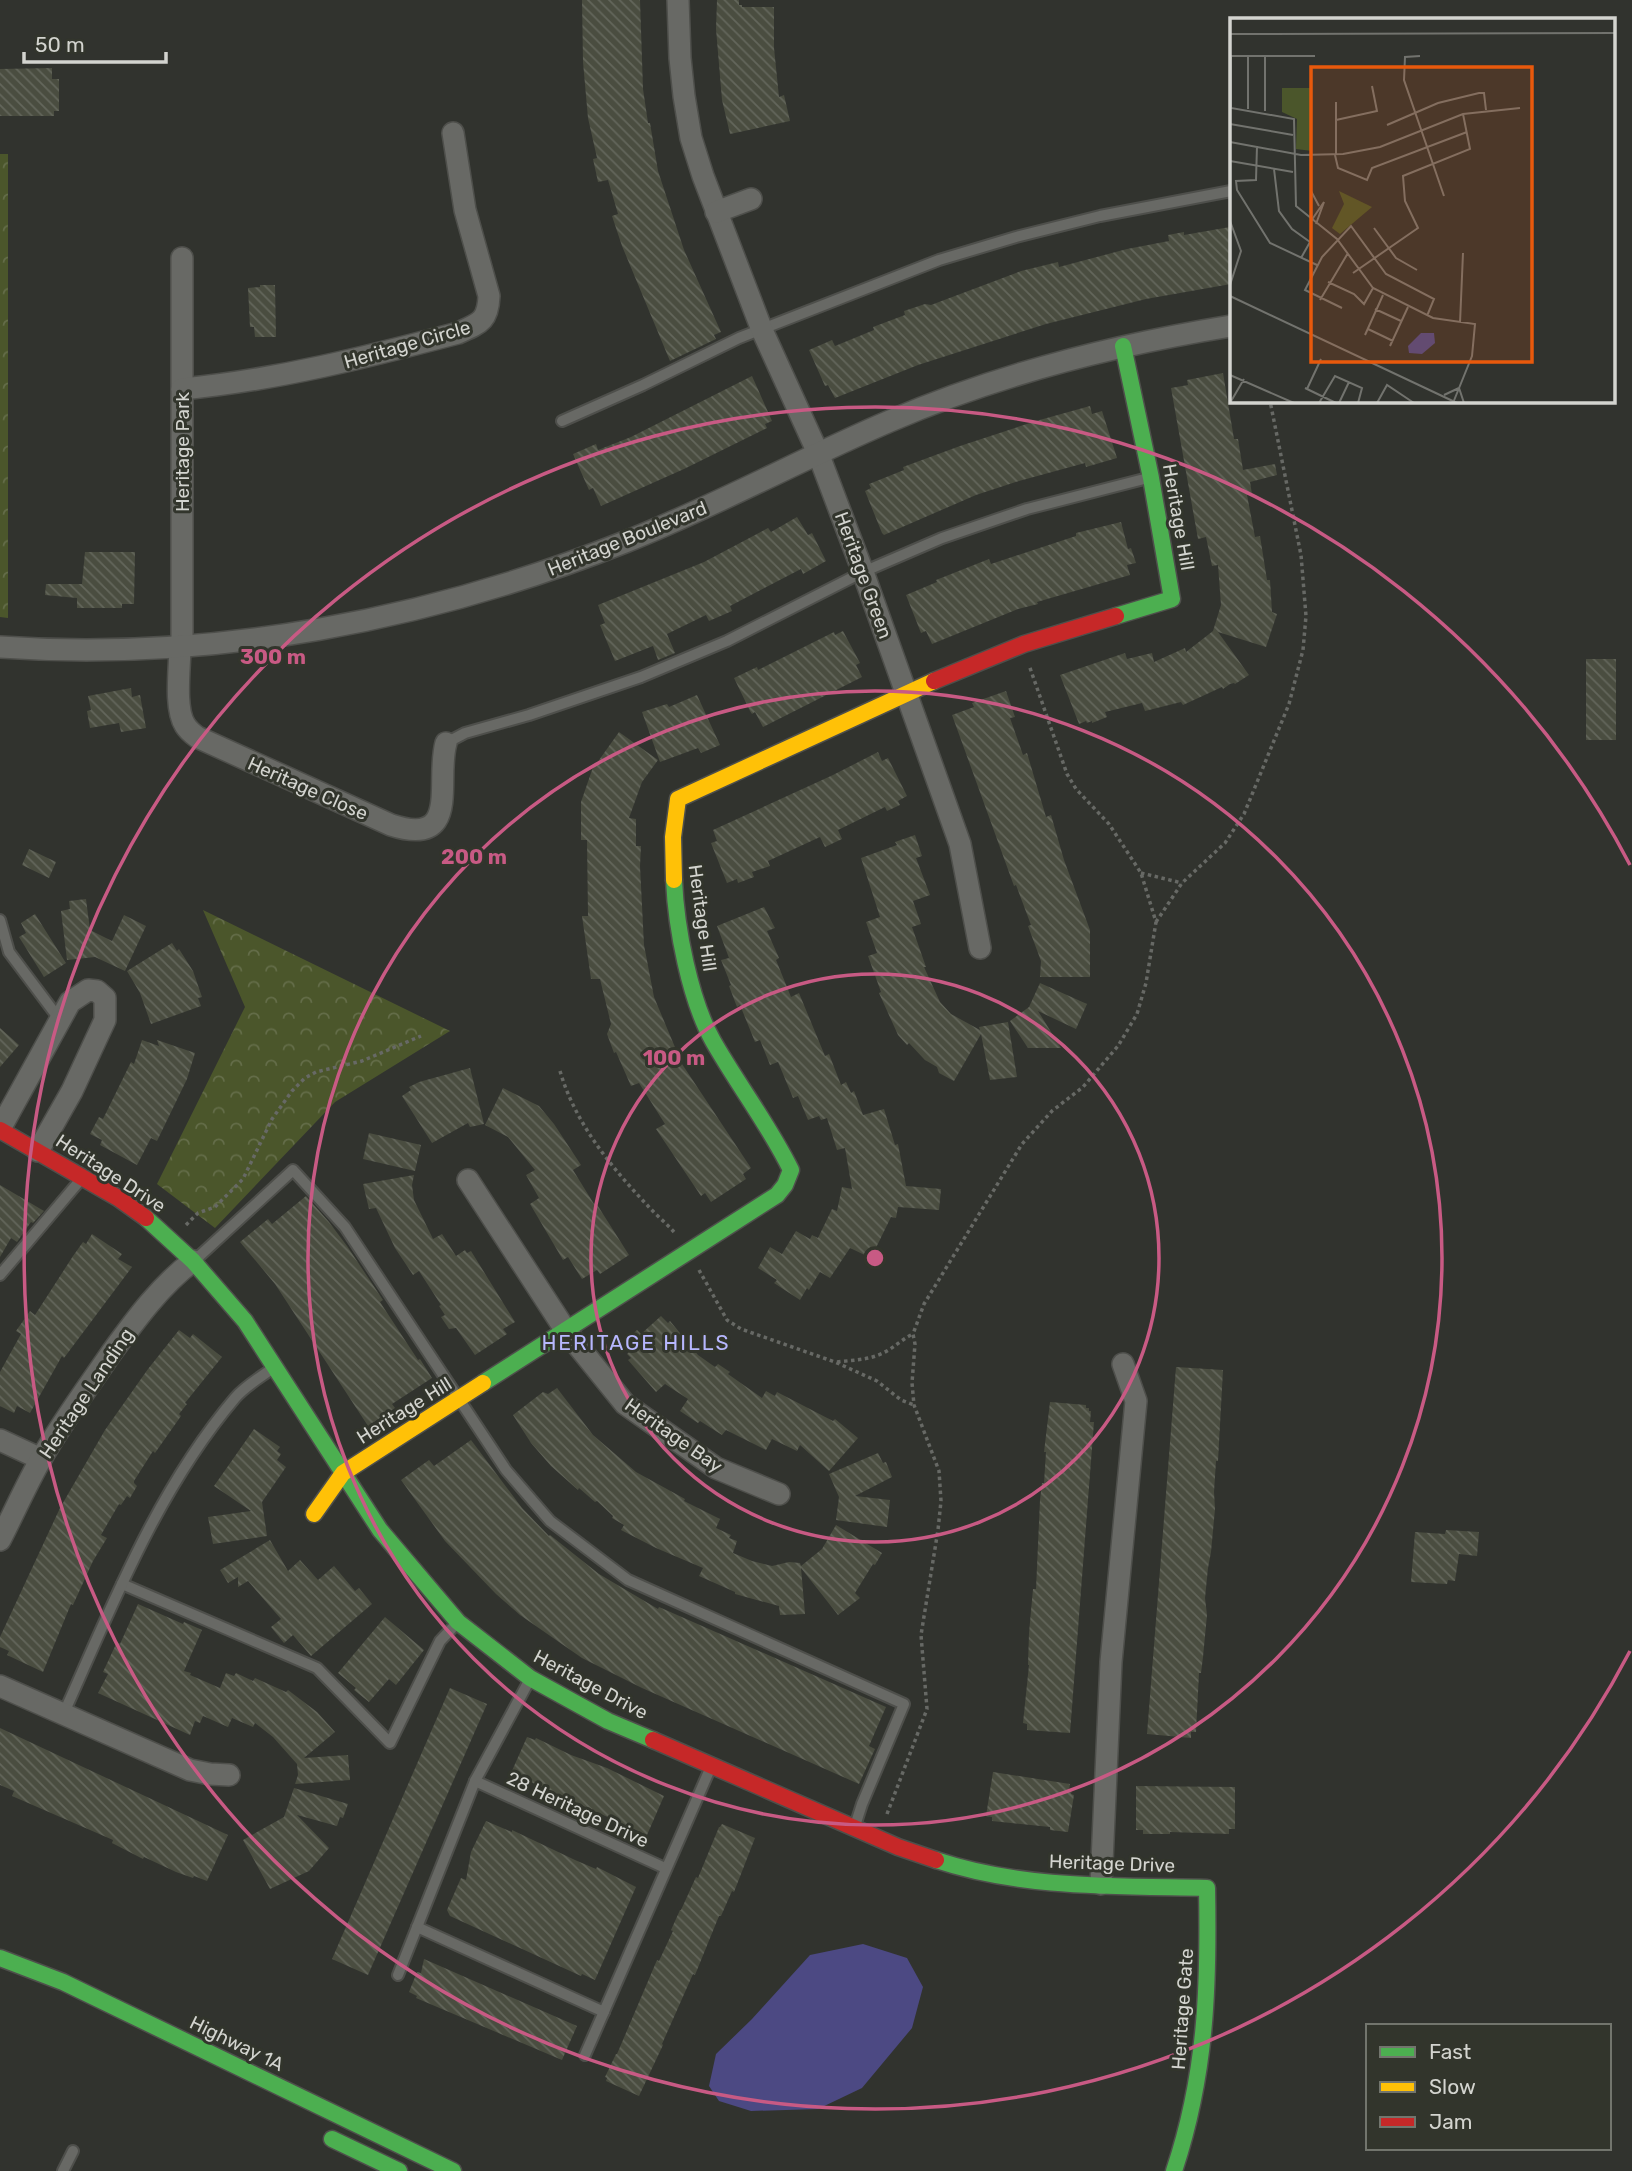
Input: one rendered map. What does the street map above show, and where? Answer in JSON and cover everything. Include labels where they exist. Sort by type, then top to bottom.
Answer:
[{"type":"street","name":"Heritage Green","points":[[678,0],[680,58],[691,138],[716,212],[762,330],[818,453],[907,693],[925,751],[960,844],[980,948]]},
{"type":"street","name":"Heritage Circle","points":[[182,389],[226,385],[313,370],[458,332],[484,319],[489,309],[489,296],[465,210],[453,133]]},
{"type":"street","points":[[716,212],[751,199]]},
{"type":"street","name":"Heritage Park","points":[[181,646],[182,258]]},
{"type":"street","name":"Heritage Boulevard","points":[[0,647],[77,650],[181,646],[297,633],[423,608],[509,584],[626,541],[818,453],[969,390],[1045,366],[1123,346],[1230,326]]},
{"type":"street","name":"Heritage Hill","points":[[313,1514],[343,1473],[777,1195],[785,1185],[791,1170],[712,1040],[691,987],[675,900],[673,837],[678,799],[907,693],[1024,644],[1172,598],[1151,478],[1123,346]]},
{"type":"street","name":"Heritage Close","points":[[181,646],[181,714],[184,724],[197,737],[391,825],[414,830],[428,827],[435,822],[442,806],[443,753],[446,743]]},
{"type":"street","points":[[0,1129],[71,1002],[88,990],[97,991],[105,998],[104,1020],[72,1091],[38,1151]]},
{"type":"street","name":"Heritage Drive","points":[[0,1129],[118,1198],[149,1220],[193,1261],[244,1321],[380,1530],[458,1622],[530,1678],[608,1721],[854,1829],[946,1864],[1027,1880],[1207,1888]]},
{"type":"street","name":"Heritage Bay","points":[[468,1180],[566,1331],[625,1404],[716,1468],[779,1494]]},
{"type":"street","name":"Heritage Landing","points":[[0,1540],[41,1458],[80,1397],[172,1276],[193,1261]]},
{"type":"street","points":[[1101,1884],[1111,1662],[1136,1401],[1122,1364]]},
{"type":"street","points":[[0,1440],[41,1458]]},
{"type":"street","points":[[0,1686],[190,1770],[229,1775]]},
{"type":"street","name":"Heritage Gate","points":[[1174,2171],[1188,2125],[1203,2054],[1209,1956],[1207,1888]]},
{"type":"street","name":"Highway 1A","points":[[0,1960],[57,1998]]},
{"type":"street","name":"Highway 1A","points":[[0,1960],[63,1982],[453,2171]]},
{"type":"street","points":[[312,2129],[399,2171]]},
{"type":"lane","points":[[562,421],[739,338],[939,260],[1100,216],[1230,191]]},
{"type":"lane","points":[[446,743],[465,733],[529,715],[641,677],[727,641],[863,572],[942,538],[1027,509],[1151,478]]},
{"type":"lane","points":[[0,920],[9,952],[60,1020]]},
{"type":"lane","points":[[193,1261],[293,1170],[345,1227],[506,1470],[550,1521],[628,1580],[904,1704],[854,1829]]},
{"type":"lane","points":[[0,1275],[82,1177]]},
{"type":"lane","points":[[63,1715],[144,1537],[192,1456],[237,1395],[274,1367]]},
{"type":"lane","points":[[122,1584],[317,1668],[390,1743],[440,1641],[458,1622]]},
{"type":"lane","name":"28 Heritage Drive","points":[[398,1975],[475,1781],[530,1678]]},
{"type":"lane","name":"28 Heritage Drive","points":[[585,2055],[712,1766]]},
{"type":"lane","name":"28 Heritage Drive","points":[[475,1781],[665,1868]]},
{"type":"lane","points":[[417,1927],[604,2012]]},
{"type":"lane","points":[[63,2171],[73,2151]]},
{"type":"path","points":[[887,1814],[927,1709],[920,1635],[941,1501],[939,1471],[914,1405],[913,1334],[924,1304],[1022,1144],[1052,1111],[1083,1087],[1118,1046],[1131,1025],[1146,983],[1156,922],[1182,883],[1225,843],[1244,814],[1289,704],[1303,650],[1306,616],[1301,555],[1270,402]]},
{"type":"path","points":[[1027,660],[1067,774],[1076,789],[1110,824],[1141,873],[1156,922]]},
{"type":"path","points":[[1141,873],[1182,883]]},
{"type":"path","points":[[185,1227],[198,1213],[215,1207],[243,1179],[272,1119],[304,1078],[316,1072],[362,1060],[421,1036]]},
{"type":"path","points":[[333,1062],[335,1068]]},
{"type":"path","points":[[560,1071],[565,1088],[600,1149],[680,1239]]},
{"type":"path","points":[[696,1265],[727,1320],[741,1329],[835,1362],[877,1381],[901,1400],[914,1405]]},
{"type":"path","points":[[835,1362],[864,1359],[884,1353],[913,1334]]},
{"type":"green space","points":[[0,154],[8,154],[8,618],[0,617]]},
{"type":"green space","points":[[203,910],[450,1031],[335,1102],[215,1228],[157,1184],[245,1007]]},
{"type":"shaded area","points":[[863,1944],[907,1958],[923,1987],[912,2028],[862,2088],[818,2109],[751,2111],[719,2101],[709,2086],[716,2054],[810,1955]]},
{"type":"building","points":[[582,0],[640,0],[643,89],[658,171],[684,250],[721,332],[714,335],[716,339],[670,361],[622,246],[612,216],[618,214],[608,180],[598,182],[593,159],[597,158],[588,118],[583,62]]},
{"type":"building","points":[[717,0],[739,0],[742,7],[774,7],[774,48],[779,97],[784,95],[790,121],[730,134],[722,100],[716,29]]},
{"type":"building","points":[[52,68],[52,79],[59,79],[59,111],[54,111],[54,116],[0,116],[0,69]]},
{"type":"building","points":[[1230,227],[1230,284],[1146,299],[1046,324],[918,365],[835,398],[828,385],[825,386],[809,350],[832,340],[835,346],[905,315],[904,311],[925,304],[931,305],[1021,271],[1058,262],[1059,267],[1169,241],[1168,235],[1184,232],[1184,235]]},
{"type":"building","points":[[275,285],[276,337],[255,337],[254,327],[250,327],[248,288]]},
{"type":"building","points":[[1223,373],[1234,439],[1238,439],[1243,470],[1275,464],[1277,475],[1250,482],[1252,494],[1247,495],[1255,537],[1260,536],[1267,580],[1270,580],[1272,612],[1277,614],[1266,647],[1218,632],[1249,675],[1235,684],[1183,705],[1181,702],[1145,711],[1142,703],[1105,712],[1107,717],[1092,723],[1086,721],[1079,724],[1060,675],[1125,653],[1127,659],[1152,653],[1154,662],[1185,648],[1186,652],[1213,631],[1221,605],[1218,565],[1212,566],[1206,537],[1198,539],[1171,388],[1188,385],[1187,380]]},
{"type":"building","points":[[752,376],[772,421],[765,424],[767,428],[601,506],[593,488],[589,490],[573,454],[596,444],[598,450],[631,437]]},
{"type":"building","points":[[1090,406],[1092,414],[1102,411],[1117,458],[1086,467],[1085,463],[1019,481],[976,495],[884,535],[882,533],[865,491],[871,488],[869,484],[904,470],[903,467],[960,446]]},
{"type":"building","points":[[797,517],[808,535],[812,533],[826,561],[803,574],[801,569],[730,606],[732,611],[709,621],[706,615],[667,634],[675,653],[658,660],[653,646],[615,661],[600,625],[605,623],[598,605],[704,562],[768,528],[771,532]]},
{"type":"building","points":[[1121,522],[1128,549],[1131,548],[1136,563],[1127,565],[1130,575],[1037,602],[1038,604],[1018,609],[932,644],[926,631],[921,633],[906,595],[989,559],[991,564],[1076,536],[1076,533]]},
{"type":"building","points":[[85,552],[135,552],[134,604],[122,604],[122,608],[77,608],[77,598],[45,595],[46,584],[82,584]]},
{"type":"building","points":[[843,631],[860,663],[856,665],[862,677],[763,727],[755,712],[752,714],[750,711],[734,678],[757,667],[758,670],[834,632],[835,635]]},
{"type":"building","points":[[1586,659],[1616,659],[1616,740],[1586,740]]},
{"type":"building","points":[[131,688],[132,697],[140,695],[146,728],[121,732],[119,723],[90,728],[87,711],[91,710],[88,696]]},
{"type":"building","points":[[1006,691],[1015,717],[1010,718],[1023,755],[1027,753],[1046,817],[1051,815],[1064,860],[1090,930],[1090,977],[1040,977],[1041,961],[1028,926],[1031,925],[1016,885],[1014,886],[952,715],[974,707],[972,703]]},
{"type":"building","points":[[697,695],[720,745],[701,753],[698,748],[660,762],[642,712],[667,704],[669,707]]},
{"type":"building","points":[[619,732],[658,760],[642,782],[629,818],[636,819],[636,846],[641,846],[644,945],[654,997],[682,1064],[751,1168],[743,1174],[746,1179],[711,1202],[705,1193],[701,1196],[656,1129],[665,1124],[639,1083],[631,1086],[607,1034],[611,1024],[600,979],[591,979],[582,916],[588,916],[587,840],[581,840],[581,802],[592,770]]},
{"type":"building","points":[[878,752],[882,761],[888,758],[907,796],[898,801],[900,805],[887,811],[885,807],[838,830],[842,839],[825,847],[820,837],[768,861],[770,866],[752,872],[754,877],[738,883],[737,879],[727,883],[711,843],[717,841],[713,830]]},
{"type":"building","points":[[915,835],[922,856],[916,858],[930,895],[913,901],[921,924],[912,927],[924,967],[940,1002],[951,1014],[980,1030],[979,1027],[1008,1022],[1017,1077],[990,1080],[981,1034],[954,1081],[939,1073],[937,1067],[925,1060],[898,1035],[879,993],[881,992],[868,956],[877,953],[866,922],[880,917],[861,858],[897,845],[895,842]]},
{"type":"building","points":[[29,849],[56,862],[49,878],[22,865]]},
{"type":"building","points":[[86,899],[90,930],[112,941],[124,915],[146,926],[125,971],[95,957],[67,960],[61,911],[70,909],[69,901]]},
{"type":"building","points":[[764,907],[775,928],[767,931],[791,997],[799,993],[825,1056],[829,1054],[841,1085],[846,1082],[851,1093],[854,1091],[863,1115],[884,1109],[895,1145],[898,1144],[906,1186],[941,1189],[939,1210],[898,1207],[896,1218],[891,1217],[871,1258],[850,1248],[830,1278],[820,1272],[800,1300],[774,1283],[777,1280],[758,1268],[770,1247],[782,1254],[796,1231],[810,1239],[812,1235],[818,1238],[832,1209],[837,1211],[842,1187],[852,1189],[845,1148],[837,1150],[827,1118],[821,1120],[819,1116],[808,1120],[798,1096],[793,1098],[778,1062],[770,1065],[760,1040],[755,1042],[729,986],[731,985],[721,960],[729,958],[717,926]]},
{"type":"building","points":[[35,914],[66,963],[44,977],[19,937],[26,933],[21,923]]},
{"type":"building","points":[[172,943],[193,971],[202,997],[198,998],[201,1006],[151,1024],[140,993],[127,971]]},
{"type":"building","points":[[1040,983],[1087,1004],[1076,1029],[1038,1011],[1061,1048],[1028,1048],[1010,1021],[1029,1007]]},
{"type":"building","points":[[0,1028],[19,1045],[0,1067]]},
{"type":"building","points":[[142,1040],[159,1046],[157,1040],[195,1053],[187,1079],[157,1141],[151,1138],[137,1165],[100,1145],[102,1140],[90,1134],[99,1117],[103,1119],[131,1062],[134,1064]]},
{"type":"building","points":[[470,1068],[484,1124],[470,1127],[468,1123],[432,1143],[402,1096],[411,1090],[409,1087],[419,1082]]},
{"type":"building","points":[[503,1088],[539,1106],[554,1124],[581,1165],[573,1170],[629,1255],[600,1274],[597,1270],[582,1279],[568,1257],[563,1260],[530,1204],[539,1198],[526,1175],[535,1170],[508,1137],[485,1125]]},
{"type":"building","points":[[369,1133],[421,1145],[415,1171],[363,1159]]},
{"type":"building","points":[[414,1175],[414,1200],[433,1239],[442,1234],[456,1256],[465,1250],[467,1253],[471,1251],[515,1322],[503,1329],[507,1334],[475,1355],[456,1328],[449,1329],[441,1317],[445,1315],[439,1306],[441,1305],[419,1271],[413,1275],[395,1248],[376,1208],[369,1209],[363,1184]]},
{"type":"building","points":[[0,1185],[44,1211],[31,1222],[17,1242],[11,1238],[0,1257]]},
{"type":"building","points":[[306,1196],[347,1246],[383,1300],[380,1302],[432,1378],[392,1404],[395,1408],[368,1426],[275,1284],[240,1242],[268,1219],[272,1224]]},
{"type":"building","points":[[92,1234],[122,1254],[118,1259],[132,1267],[64,1358],[62,1356],[30,1413],[17,1406],[14,1413],[0,1406],[0,1372],[21,1334],[16,1331],[30,1311],[35,1315],[73,1256]]},
{"type":"building","points":[[661,1316],[668,1323],[670,1321],[698,1355],[715,1367],[718,1364],[730,1372],[728,1374],[762,1398],[766,1391],[775,1396],[777,1392],[833,1421],[835,1419],[858,1438],[829,1471],[800,1445],[797,1451],[772,1439],[766,1450],[726,1430],[722,1435],[700,1421],[698,1423],[680,1411],[688,1399],[665,1384],[656,1392],[628,1360],[631,1358],[627,1354],[632,1349],[625,1341],[637,1330],[641,1334]]},
{"type":"building","points":[[179,1330],[190,1338],[193,1334],[222,1357],[185,1403],[187,1404],[179,1414],[181,1416],[155,1453],[153,1451],[134,1481],[137,1486],[130,1498],[127,1496],[121,1505],[119,1504],[101,1535],[107,1538],[73,1605],[71,1604],[43,1672],[7,1655],[9,1651],[0,1647],[0,1637],[60,1508],[105,1430]]},
{"type":"building","points":[[1176,1367],[1223,1370],[1215,1509],[1205,1598],[1207,1615],[1199,1673],[1196,1732],[1191,1732],[1191,1738],[1147,1734]]},
{"type":"building","points":[[557,1388],[593,1435],[636,1472],[720,1519],[716,1528],[737,1541],[733,1553],[772,1566],[789,1562],[800,1563],[801,1566],[822,1549],[836,1525],[882,1553],[855,1593],[860,1598],[838,1615],[801,1568],[805,1614],[780,1615],[779,1606],[735,1594],[699,1576],[703,1568],[621,1530],[624,1525],[551,1466],[531,1443],[513,1415],[543,1392],[548,1394]]},
{"type":"building","points":[[1050,1402],[1086,1405],[1091,1411],[1090,1422],[1094,1422],[1070,1733],[1027,1730],[1027,1724],[1023,1723]]},
{"type":"building","points":[[254,1429],[280,1447],[277,1451],[281,1454],[277,1460],[286,1467],[262,1502],[267,1536],[213,1544],[208,1517],[251,1511],[214,1486]]},
{"type":"building","points":[[471,1440],[522,1508],[549,1536],[599,1574],[658,1609],[659,1607],[886,1707],[869,1746],[875,1749],[859,1784],[642,1688],[582,1658],[520,1615],[496,1594],[445,1541],[401,1480],[429,1460],[434,1466]]},
{"type":"building","points":[[878,1453],[883,1463],[886,1462],[892,1477],[855,1496],[890,1500],[887,1527],[836,1520],[839,1497],[829,1474]]},
{"type":"building","points":[[1446,1530],[1479,1532],[1477,1556],[1459,1554],[1455,1581],[1448,1580],[1447,1584],[1411,1582],[1415,1532],[1445,1534]]},
{"type":"building","points":[[270,1540],[288,1571],[300,1560],[318,1580],[334,1566],[355,1591],[359,1588],[372,1604],[311,1656],[293,1635],[284,1643],[271,1627],[281,1619],[248,1581],[238,1587],[238,1577],[228,1583],[220,1570]]},
{"type":"building","points":[[138,1604],[202,1630],[184,1671],[191,1673],[190,1675],[220,1688],[226,1673],[234,1676],[236,1673],[253,1681],[255,1678],[286,1692],[288,1690],[317,1712],[335,1732],[304,1758],[348,1755],[350,1780],[295,1784],[297,1764],[273,1737],[255,1723],[253,1727],[232,1718],[228,1727],[203,1716],[200,1723],[195,1721],[190,1735],[98,1693],[108,1674],[103,1672],[117,1642],[120,1644]]},
{"type":"building","points":[[385,1617],[424,1650],[396,1685],[389,1679],[369,1702],[338,1673]]},
{"type":"building","points":[[450,1688],[487,1704],[368,1975],[332,1959]]},
{"type":"building","points":[[0,1728],[228,1835],[207,1881],[176,1872],[144,1857],[143,1859],[112,1843],[113,1840],[12,1796],[14,1791],[0,1785]]},
{"type":"building","points":[[527,1737],[536,1738],[607,1768],[664,1796],[647,1835],[511,1773]]},
{"type":"building","points":[[993,1772],[1070,1784],[1069,1790],[1072,1790],[1071,1794],[1074,1795],[1068,1832],[1050,1830],[1050,1827],[992,1821],[992,1817],[986,1816]]},
{"type":"building","points":[[1136,1786],[1235,1787],[1235,1829],[1229,1829],[1229,1834],[1143,1834],[1143,1830],[1136,1830]]},
{"type":"building","points":[[294,1788],[348,1804],[337,1826],[297,1815],[329,1848],[309,1871],[270,1889],[243,1840],[284,1817]]},
{"type":"building","points":[[486,1821],[512,1830],[596,1869],[597,1867],[636,1887],[595,1980],[450,1916],[447,1910],[461,1878],[466,1880],[471,1852]]},
{"type":"building","points":[[722,1824],[755,1838],[734,1892],[732,1891],[719,1916],[639,2096],[606,2081],[605,2077]]},
{"type":"building","points":[[424,1959],[577,2026],[562,2060],[416,1998],[417,1996],[409,1992],[417,1972],[421,1973]]},
{"type":"traffic: fast","points":[[1116,616],[1172,599],[1151,478],[1123,346]]},
{"type":"traffic: fast","points":[[483,1383],[777,1195],[791,1170],[713,1041],[697,1005],[678,920],[674,880]]},
{"type":"traffic: fast","points":[[146,1218],[193,1261],[245,1321],[380,1530],[458,1622],[530,1678],[608,1721],[653,1740]]},
{"type":"traffic: fast","points":[[936,1860],[1036,1881],[1104,1886],[1207,1888],[1206,1996],[1199,2066],[1185,2135],[1174,2171]]},
{"type":"traffic: fast","points":[[0,1958],[63,1982],[453,2171]]},
{"type":"traffic: fast","points":[[332,2139],[399,2171]]},
{"type":"traffic: slow","points":[[674,880],[673,837],[678,799],[934,681]]},
{"type":"traffic: slow","points":[[314,1514],[343,1473],[483,1383]]},
{"type":"traffic: jam","points":[[934,681],[1024,644],[1116,616]]},
{"type":"traffic: jam","points":[[0,1130],[118,1198],[146,1218]]},
{"type":"traffic: jam","points":[[653,1740],[898,1847],[936,1860]]},
{"type":"district","name":"HERITAGE HILLS","points":[[636,1343]]}]
